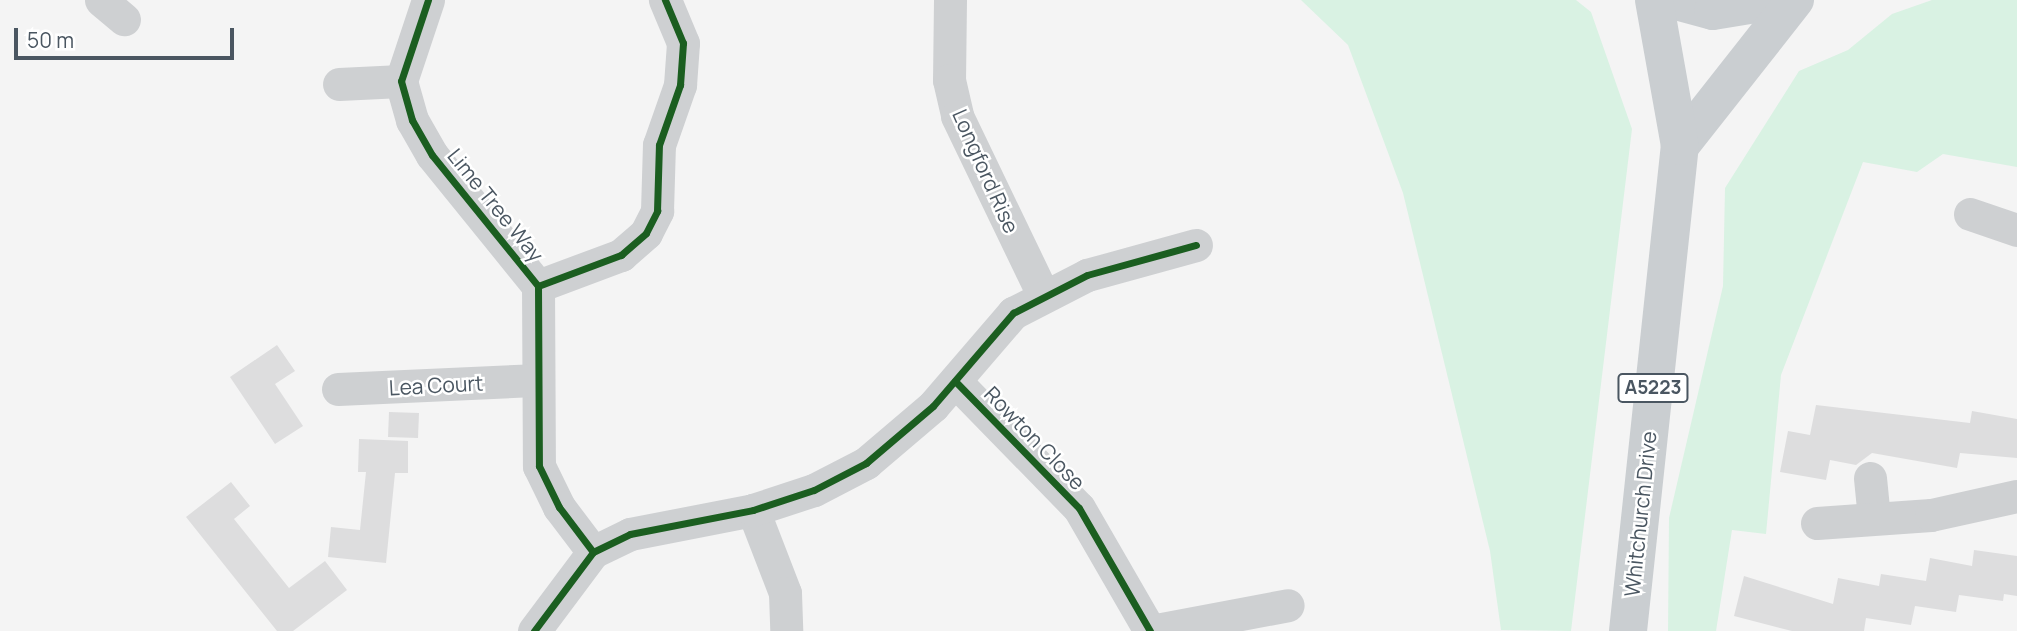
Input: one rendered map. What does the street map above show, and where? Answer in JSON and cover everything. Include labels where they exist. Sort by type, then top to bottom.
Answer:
[{"type":"main road","name":"Whitchurch Drive","points":[[1628,631],[1680,146],[1654,0]]},
{"type":"main road","points":[[1672,0],[1713,10],[1780,0]]},
{"type":"main road","points":[[1680,146],[1795,0]]},
{"type":"street","points":[[339,84],[401,81],[428,0]]},
{"type":"street","points":[[538,286],[621,255],[646,233],[657,211],[659,145],[680,85],[683,43],[664,0]]},
{"type":"street","name":"Longford Rise","points":[[950,0],[949,80],[957,116],[1043,295]]},
{"type":"street","name":"Lime Tree Way","points":[[401,81],[432,155],[538,286],[541,344],[534,380],[539,466],[559,507],[593,552]]},
{"type":"street","points":[[1970,214],[2017,230]]},
{"type":"street","points":[[534,631],[593,552],[630,534],[752,510],[814,490],[866,463],[955,381],[1013,313],[1043,295],[1126,261],[1196,245]]},
{"type":"street","name":"Lea Court","points":[[338,389],[534,380]]},
{"type":"street","name":"Rowton Close","points":[[955,381],[1079,508],[1150,631],[1288,606]]},
{"type":"street","points":[[1870,478],[1874,518]]},
{"type":"street","points":[[1817,523],[1931,515],[2017,496]]},
{"type":"street","points":[[752,510],[785,593],[786,631]]},
{"type":"green space","points":[[1301,0],[1576,0],[1591,12],[1632,129],[1571,631],[1501,630],[1490,551],[1403,193],[1348,45]]},
{"type":"green space","points":[[1932,0],[2017,0],[2017,167],[1943,154],[1917,172],[1863,162],[1781,375],[1766,534],[1732,530],[1716,631],[1668,631],[1669,518],[1723,286],[1725,188],[1799,71],[1848,50],[1892,14]]},
{"type":"building","points":[[277,345],[295,371],[275,384],[303,426],[275,444],[230,377]]},
{"type":"building","points":[[1816,405],[1970,423],[1972,411],[2017,419],[2017,458],[1960,453],[1957,468],[1872,453],[1856,465],[1830,460],[1826,480],[1780,472],[1788,431],[1810,435]]},
{"type":"building","points":[[389,412],[419,413],[418,438],[388,437]]},
{"type":"building","points":[[359,439],[408,441],[408,473],[395,473],[386,563],[328,557],[331,527],[360,530],[366,472],[358,472]]},
{"type":"building","points":[[231,482],[250,506],[234,519],[289,588],[325,561],[347,590],[293,631],[277,631],[186,517]]},
{"type":"building","points":[[1974,550],[2017,556],[2017,596],[2004,594],[2003,601],[1959,595],[1956,612],[1915,606],[1911,625],[1866,618],[1864,631],[1792,631],[1734,616],[1744,576],[1833,604],[1838,578],[1879,586],[1881,574],[1926,581],[1930,558],[1972,566]]},
{"type":"cycle path","points":[[428,0],[401,81],[412,120],[432,155],[538,286],[539,466],[559,507],[593,552]]},
{"type":"cycle path","points":[[538,286],[621,255],[646,233],[657,211],[659,145],[680,85],[683,43],[665,0]]},
{"type":"cycle path","points":[[534,631],[593,552],[630,534],[753,510],[814,490],[866,463],[933,406],[1013,313],[1087,275],[1196,245]]},
{"type":"cycle path","points":[[955,381],[1079,508],[1150,631]]}]
